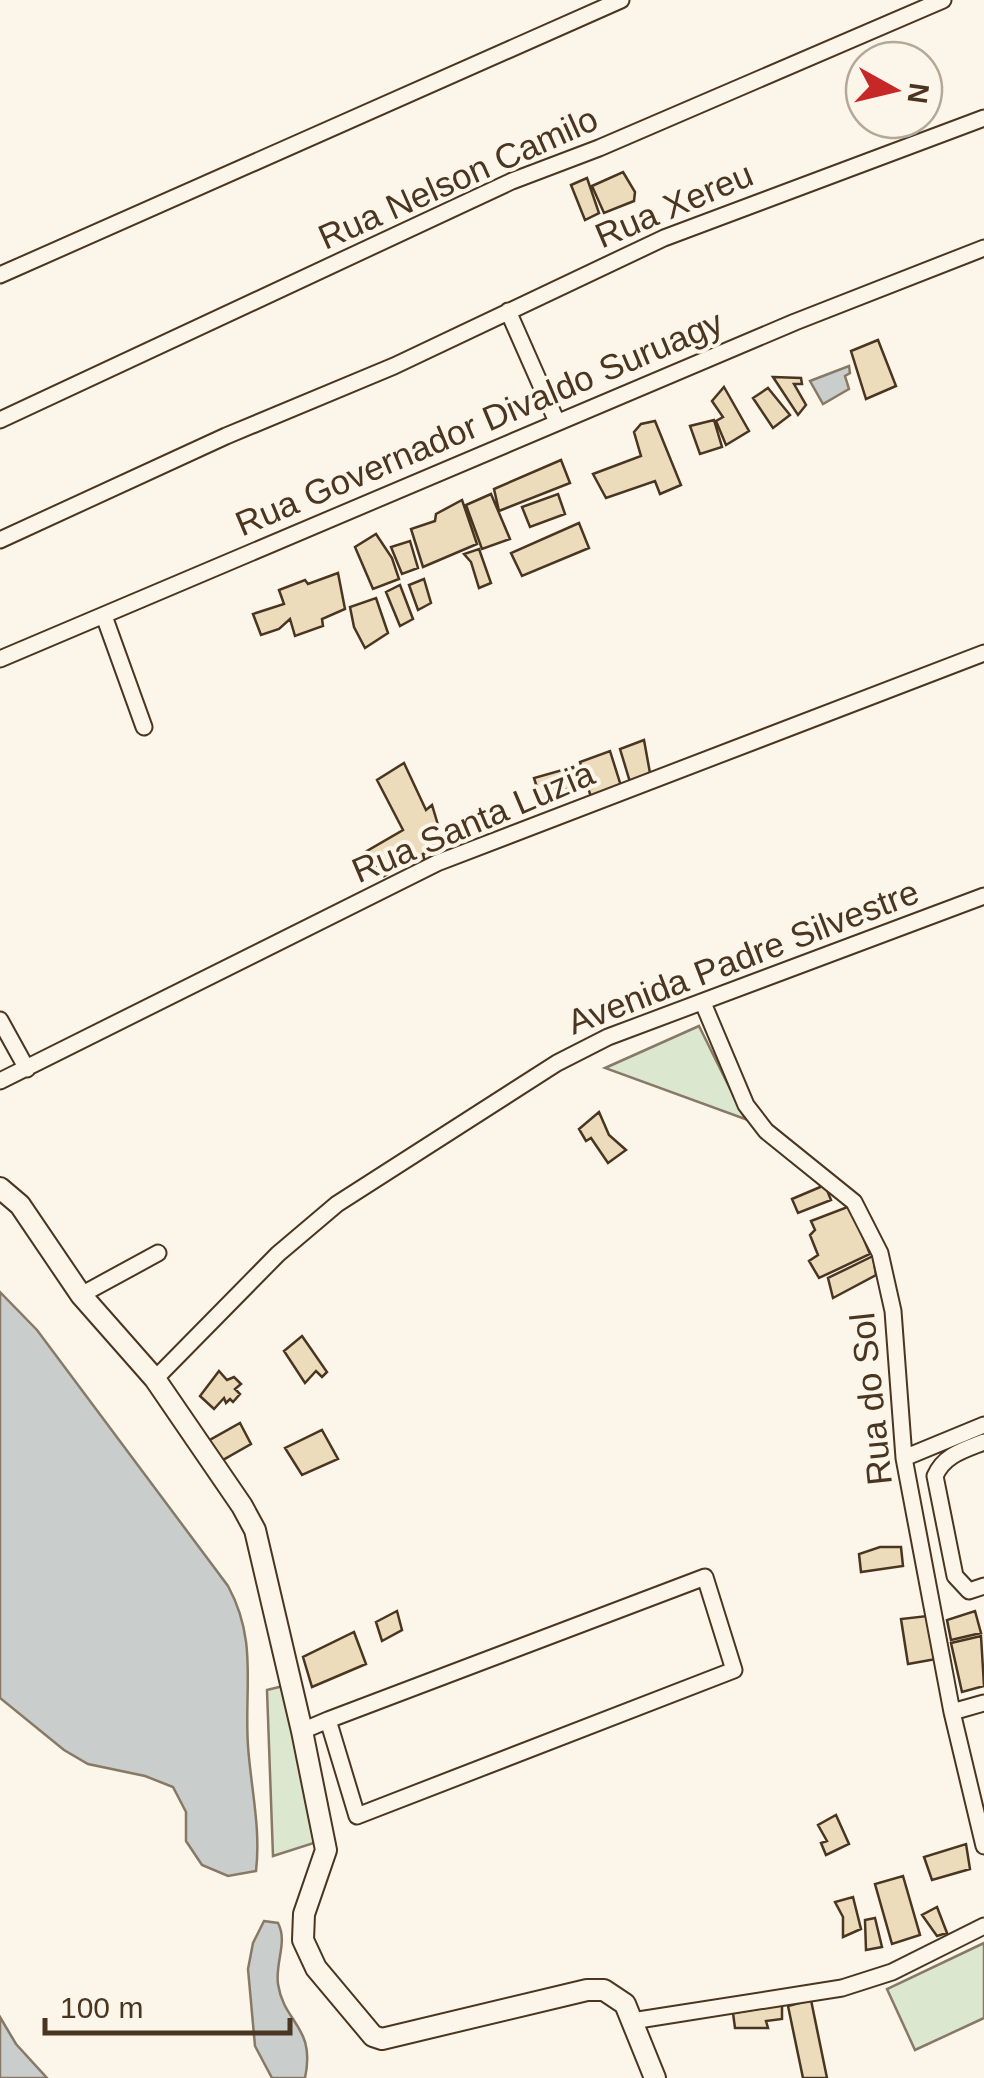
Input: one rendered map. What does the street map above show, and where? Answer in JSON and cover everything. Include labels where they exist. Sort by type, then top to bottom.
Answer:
[{"type":"street","points":[[0,275],[620,0]]},
{"type":"street","name":"Rua Nelson Camilo","points":[[0,420],[512,181],[599,148],[943,0]]},
{"type":"street","name":"Rua Xereu","points":[[0,540],[226,436],[394,366],[664,238],[984,118]]},
{"type":"street","name":"Rua Governador Divaldo Suruagy","points":[[0,658],[556,422],[984,248]]},
{"type":"street","points":[[508,311],[556,422]]},
{"type":"street","points":[[104,616],[144,727]]},
{"type":"street","name":"Rua Santa Luzia","points":[[0,1081],[437,863],[984,653]]},
{"type":"street","name":"Avenida Padre Silvestre","points":[[155,1379],[278,1254],[337,1204],[556,1063],[608,1037],[984,896]]},
{"type":"street","name":"Rua do Sol","points":[[704,1003],[746,1105],[766,1131],[854,1202],[880,1253],[894,1310],[904,1458],[952,1712],[984,1846]]},
{"type":"street","points":[[0,1020],[27,1069]]},
{"type":"street","points":[[0,1188],[20,1205],[81,1295],[155,1379],[255,1530],[326,1850],[304,1914],[303,1940],[316,1968],[372,2036],[382,2039],[587,1990],[604,1990],[624,2004],[655,2078]]},
{"type":"street","points":[[81,1295],[158,1252]]},
{"type":"street","points":[[904,1458],[984,1425]]},
{"type":"street","points":[[984,1442],[949,1456],[936,1476],[956,1576],[969,1591],[984,1586]]},
{"type":"street","points":[[917,1526],[942,1517]]},
{"type":"street","points":[[302,1731],[328,1720],[705,1577],[734,1670],[357,1816],[328,1720]]},
{"type":"street","points":[[952,1712],[984,1702]]},
{"type":"street","points":[[632,2020],[842,1988],[892,1972],[984,1926]]},
{"type":"green space","points":[[699,1026],[745,1119],[605,1068]]},
{"type":"green space","points":[[283,1686],[317,1842],[273,1856],[267,1690]]},
{"type":"green space","points":[[984,1943],[984,2018],[915,2050],[887,1989]]},
{"type":"shaded area","points":[[849,366],[850,373],[845,376],[849,389],[823,404],[810,381]]},
{"type":"shaded area","points":[[0,1292],[37,1330],[228,1586],[237,1606],[248,1664],[248,1746],[256,1824],[256,1871],[228,1876],[202,1865],[186,1841],[186,1812],[173,1787],[145,1776],[88,1764],[64,1750],[0,1698]]},
{"type":"shaded area","points":[[264,1921],[278,1923],[281,1930],[278,1984],[286,2008],[303,2036],[305,2078],[272,2078],[255,2046],[248,1969],[253,1943]]},
{"type":"shaded area","points":[[0,2017],[16,2044],[47,2078],[0,2078]]},
{"type":"building","points":[[623,172],[635,192],[634,201],[604,213],[592,186]]},
{"type":"building","points":[[587,178],[599,213],[585,220],[571,185]]},
{"type":"building","points":[[878,340],[896,386],[866,399],[851,351]]},
{"type":"building","points":[[773,377],[801,378],[802,384],[794,384],[806,405],[798,415]]},
{"type":"building","points":[[724,387],[749,431],[726,445],[716,421],[723,417],[712,401]]},
{"type":"building","points":[[768,388],[790,415],[773,428],[753,398]]},
{"type":"building","points":[[714,420],[722,447],[700,454],[690,426]]},
{"type":"building","points":[[655,421],[681,485],[660,494],[655,481],[606,498],[593,474],[641,456],[634,432],[641,424]]},
{"type":"building","points":[[561,460],[570,483],[499,511],[494,489]]},
{"type":"building","points":[[491,494],[510,539],[482,549],[466,505]]},
{"type":"building","points":[[558,494],[565,514],[530,527],[522,507]]},
{"type":"building","points":[[462,500],[477,544],[423,567],[411,529],[435,521],[436,514]]},
{"type":"building","points":[[579,523],[589,548],[522,576],[511,553]]},
{"type":"building","points":[[376,534],[392,558],[399,579],[373,589],[355,547]]},
{"type":"building","points":[[410,541],[418,568],[402,574],[391,547]]},
{"type":"building","points":[[479,549],[491,583],[479,588],[471,562],[464,554]]},
{"type":"building","points":[[338,573],[345,609],[322,619],[323,626],[295,636],[290,619],[279,629],[261,635],[253,614],[284,604],[279,590]]},
{"type":"building","points":[[424,579],[431,603],[418,610],[409,585]]},
{"type":"building","points":[[400,585],[413,619],[400,626],[386,592]]},
{"type":"building","points":[[376,598],[388,633],[365,648],[354,627],[350,607]]},
{"type":"building","points":[[644,740],[650,773],[630,782],[620,749]]},
{"type":"building","points":[[610,751],[621,786],[591,797],[580,762]]},
{"type":"building","points":[[404,763],[426,810],[432,805],[444,845],[423,854],[422,864],[417,858],[384,876],[367,851],[403,830],[377,780]]},
{"type":"building","points":[[573,767],[580,784],[541,800],[534,778]]},
{"type":"building","points":[[599,1112],[609,1135],[626,1150],[608,1163],[591,1138],[586,1141],[579,1129]]},
{"type":"building","points":[[825,1185],[831,1200],[798,1213],[792,1199]]},
{"type":"building","points":[[850,1206],[870,1254],[819,1278],[809,1261],[818,1255],[810,1235],[815,1230],[811,1221]]},
{"type":"building","points":[[873,1256],[876,1275],[833,1298],[828,1278]]},
{"type":"building","points":[[302,1336],[327,1372],[322,1377],[316,1371],[305,1383],[284,1351]]},
{"type":"building","points":[[219,1371],[227,1380],[234,1377],[241,1384],[235,1389],[240,1394],[233,1402],[230,1399],[226,1403],[224,1398],[214,1409],[200,1396]]},
{"type":"building","points":[[240,1423],[251,1444],[221,1461],[208,1441]]},
{"type":"building","points":[[322,1430],[338,1459],[302,1475],[285,1448]]},
{"type":"building","points":[[880,1547],[901,1547],[903,1566],[861,1572],[859,1554]]},
{"type":"building","points":[[397,1611],[402,1630],[382,1641],[376,1622]]},
{"type":"building","points":[[975,1611],[981,1633],[951,1640],[947,1620]]},
{"type":"building","points":[[927,1616],[936,1659],[908,1664],[901,1619]]},
{"type":"building","points":[[354,1632],[366,1664],[312,1687],[303,1657]]},
{"type":"building","points":[[981,1636],[984,1686],[962,1692],[951,1643]]},
{"type":"building","points":[[836,1815],[849,1844],[826,1855],[821,1843],[827,1841],[818,1825]]},
{"type":"building","points":[[966,1844],[970,1869],[932,1880],[924,1857]]},
{"type":"building","points":[[903,1876],[920,1935],[892,1944],[875,1884]]},
{"type":"building","points":[[853,1897],[861,1929],[843,1937],[843,1917],[835,1902]]},
{"type":"building","points":[[937,1907],[947,1933],[937,1936],[922,1915]]},
{"type":"building","points":[[875,1918],[882,1947],[866,1950],[865,1920]]},
{"type":"building","points":[[811,2000],[827,2078],[803,2078],[788,2006]]},
{"type":"building","points":[[782,2005],[782,2019],[766,2021],[768,2028],[735,2028],[733,2013]]}]
